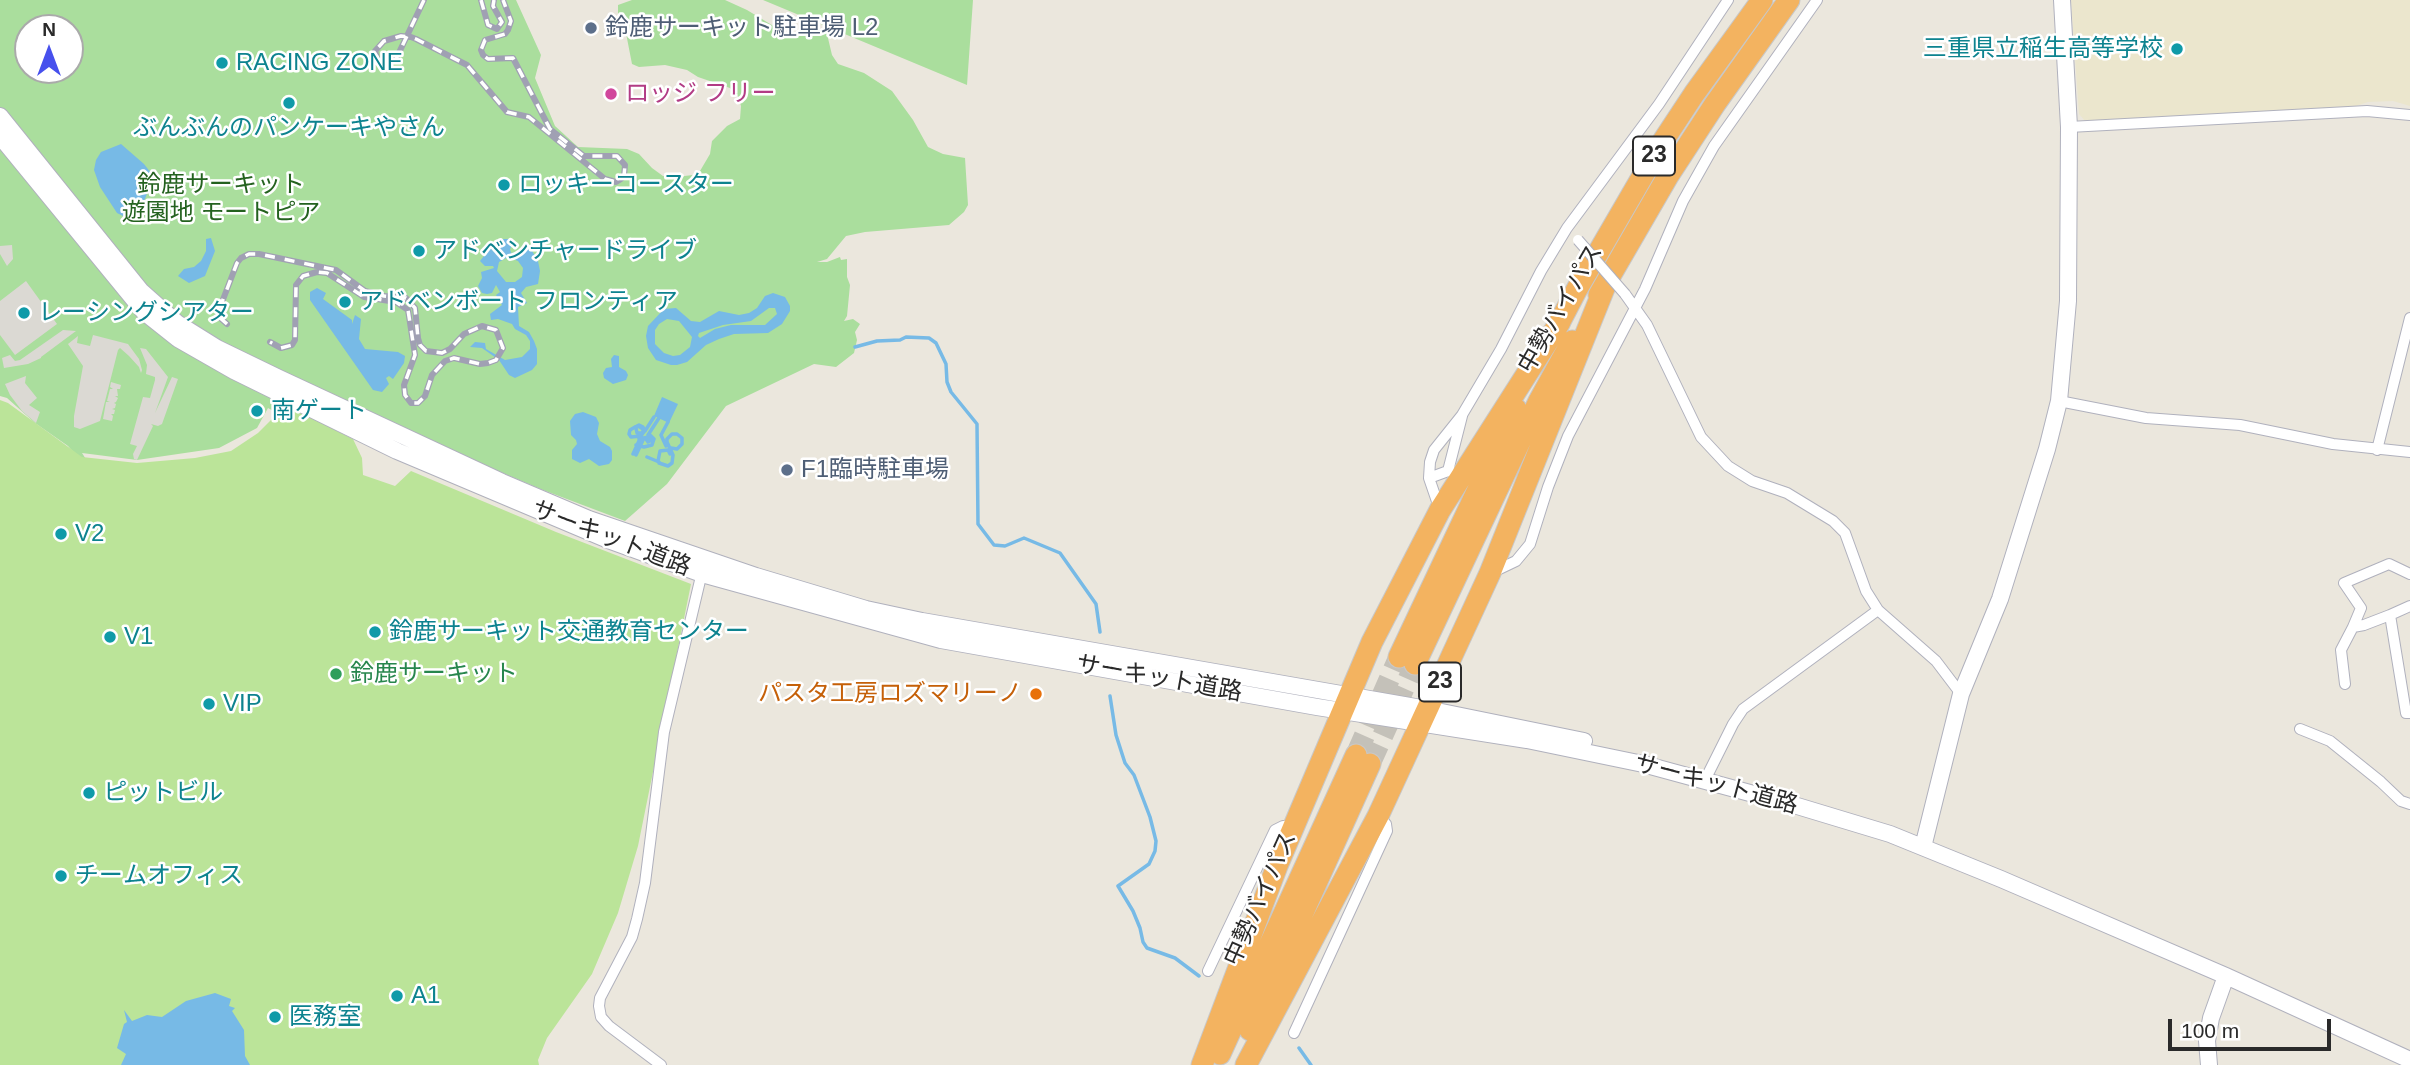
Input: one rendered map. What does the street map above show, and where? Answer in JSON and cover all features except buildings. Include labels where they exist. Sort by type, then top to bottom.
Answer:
[{"type":"highway","name":"中勢バイパス","points":[[1762,0],[1675,122],[1560,322],[1481,482],[1407,661],[1539,401],[1628,244],[1688,145],[1789,0]]},
{"type":"highway","name":"23","points":[[1246,1065],[1378,816],[1490,573],[1605,286]]},
{"type":"highway","points":[[1202,1065],[1293,828],[1372,642],[1440,510],[1560,322]]},
{"type":"highway","name":"中勢バイパス","points":[[1215,1065],[1363,760],[1235,1065]]},
{"type":"street","points":[[1440,510],[1429,478],[1434,450],[1462,415],[1567,228],[1659,104],[1728,0]]},
{"type":"street","points":[[1490,573],[1516,561],[1530,544],[1568,436],[1636,307],[1683,201],[1714,146],[1817,0]]},
{"type":"street","points":[[1923,847],[1961,694],[2000,599],[2047,449],[2059,401],[2068,301],[2069,127],[2062,0]]},
{"type":"street","points":[[2069,127],[2367,111],[2410,115]]},
{"type":"street","name":"サーキット道路","points":[[0,116],[141,291],[177,323],[256,368],[502,482],[703,566],[800,603],[941,640],[1424,716],[1706,780],[1890,834],[1923,847],[2226,976],[2410,1060]]},
{"type":"street","name":"サーキット道路","points":[[0,136],[145,312],[200,354],[444,472],[608,540],[703,566]]},
{"type":"street","points":[[1578,240],[1636,307],[1701,437],[1728,466],[1752,481],[1800,500],[1839,527],[1845,533],[1866,591],[1878,610],[1936,661],[1961,694]]},
{"type":"street","points":[[2377,450],[2410,318]]},
{"type":"street","points":[[2059,401],[2146,418],[2240,425],[2333,444],[2410,452]]},
{"type":"street","points":[[1429,478],[1448,471],[1462,415]]},
{"type":"street","points":[[2345,684],[2341,650],[2361,608],[2344,583],[2389,564],[2410,574]]},
{"type":"street","points":[[661,1065],[609,1026],[601,1017],[599,1006],[600,998],[632,937],[638,919],[664,732],[703,566]]},
{"type":"street","points":[[2353,627],[2410,606]]},
{"type":"street","points":[[1708,774],[1733,724],[1744,709],[1878,610]]},
{"type":"street","points":[[2390,615],[2406,713],[2410,713]]},
{"type":"street","points":[[1424,716],[1546,732],[1708,774],[1823,808],[1890,834]]},
{"type":"street","points":[[2300,729],[2330,741],[2401,801],[2410,804]]},
{"type":"street","points":[[1294,1033],[1387,831],[1386,824],[1378,816]]},
{"type":"street","points":[[1208,971],[1275,830],[1283,826],[1293,828]]},
{"type":"street","points":[[2209,1065],[2207,1041],[2211,1018],[2226,976]]},
{"type":"shaded area","points":[[2071,0],[2410,0],[2410,106],[2393,101],[2368,102],[2353,107],[2085,121],[2079,114]]},
{"type":"shaded area","points":[[12,245],[13,259],[7,266],[0,254],[0,246]]},
{"type":"shaded area","name":"レーシングシアター","points":[[26,281],[57,324],[15,355],[0,335],[0,301]]},
{"type":"shaded area","points":[[63,330],[76,331],[41,358],[28,364],[4,368],[2,358],[10,355],[15,361],[20,360]]},
{"type":"shaded area","points":[[93,335],[128,344],[139,359],[142,370],[141,373],[139,367],[120,348],[100,421],[80,429],[74,427],[74,416],[83,366],[68,344],[78,336],[77,343],[90,346]]},
{"type":"shaded area","points":[[140,348],[146,349],[168,377],[155,413],[172,377],[178,379],[162,424],[151,424],[153,426],[137,460],[133,454],[137,446],[130,444],[143,397],[150,398],[155,380],[155,377],[146,374],[147,365]]},
{"type":"shaded area","points":[[26,376],[25,383],[37,398],[29,405],[40,412],[36,423],[22,411],[5,384]]},
{"type":"shaded area","points":[[111,382],[121,385],[120,389],[117,389],[118,396],[115,396],[118,398],[114,403],[115,408],[112,409],[115,410],[114,414],[111,414],[112,421],[103,419],[106,402],[110,402],[107,401],[110,389],[113,389],[110,387]]},
{"type":"green space","name":"鈴鹿サーキット 遊園地 モートピア","points":[[0,0],[516,0],[541,55],[535,78],[555,126],[578,147],[627,149],[639,154],[663,176],[676,177],[693,175],[700,171],[710,154],[712,141],[727,126],[740,119],[741,106],[738,96],[730,88],[698,77],[687,70],[665,65],[639,67],[632,64],[618,5],[632,0],[725,0],[785,33],[797,35],[819,30],[827,34],[832,55],[838,64],[864,73],[892,91],[928,147],[943,154],[965,158],[968,205],[949,225],[846,236],[827,259],[817,262],[827,262],[840,257],[841,260],[847,259],[850,285],[847,316],[844,321],[853,319],[860,324],[855,332],[857,340],[854,353],[836,367],[814,364],[726,406],[667,484],[625,521],[460,455],[284,403],[279,412],[268,408],[257,428],[219,448],[137,460],[82,453],[105,489],[68,446],[35,423],[7,398],[0,396]]},
{"type":"green space","points":[[763,0],[973,0],[967,85]]},
{"type":"green space","name":"鈴鹿サーキット","points":[[0,400],[8,403],[82,457],[137,463],[195,458],[231,451],[258,433],[283,408],[292,408],[353,439],[362,458],[363,475],[395,486],[411,471],[556,532],[691,584],[638,846],[618,913],[592,974],[547,1038],[538,1060],[539,1065],[0,1065]]},
{"type":"water","points":[[121,144],[144,164],[151,173],[152,180],[145,199],[136,212],[125,217],[117,213],[100,187],[94,170],[101,152]]},
{"type":"water","points":[[211,238],[215,251],[205,276],[189,283],[178,276],[184,269],[194,267],[201,261],[206,251],[206,239]]},
{"type":"water","points":[[502,239],[514,242],[511,253],[518,252],[528,244],[538,261],[540,271],[538,284],[526,287],[521,293],[527,303],[518,307],[519,326],[529,332],[534,341],[537,364],[532,370],[515,378],[509,375],[499,360],[482,348],[470,347],[475,342],[485,343],[486,349],[505,360],[522,357],[530,349],[530,341],[526,335],[512,324],[498,319],[491,320],[490,314],[502,305],[496,295],[500,292],[496,285],[492,293],[487,294],[482,293],[478,286],[482,278],[481,272],[494,268],[485,266],[480,261],[484,256],[482,250],[489,246],[494,252],[497,243]],"holes":[[[508,257],[518,261],[523,268],[522,277],[515,282],[506,282],[497,271],[499,262]]]},
{"type":"water","name":"アドベンボート フロンティア","points":[[317,288],[326,293],[323,299],[352,320],[352,324],[355,315],[361,319],[359,339],[365,349],[398,352],[405,356],[404,363],[393,379],[389,376],[386,378],[389,384],[382,392],[373,390],[310,300],[310,292]]},
{"type":"water","points":[[773,293],[785,297],[790,306],[782,324],[768,333],[734,334],[719,339],[706,345],[687,362],[677,365],[656,360],[648,348],[648,326],[664,309],[676,308],[691,321],[700,322],[719,311],[739,315],[749,313],[757,308],[765,296]],"holes":[[[769,308],[775,308],[777,314],[765,325],[731,325],[715,329],[700,338],[698,336],[699,333],[723,325],[751,321]],[[667,319],[679,321],[692,337],[690,347],[680,355],[664,353],[655,344],[655,330]]]},
{"type":"water","points":[[614,355],[619,356],[619,367],[628,375],[626,380],[613,384],[604,378],[603,373],[606,368],[612,367],[611,359]]},
{"type":"water","points":[[662,397],[678,404],[669,423],[654,416]]},
{"type":"water","points":[[583,412],[596,417],[599,423],[597,434],[600,441],[612,451],[609,464],[599,466],[589,459],[580,463],[572,459],[572,450],[577,444],[571,435],[570,421],[575,414]]},
{"type":"water","points":[[215,993],[231,999],[229,1006],[235,1008],[232,1011],[244,1030],[245,1056],[250,1065],[121,1065],[126,1054],[117,1048],[127,1022],[124,1010],[132,1021],[147,1015],[162,1017],[186,1001]]},
{"type":"waterway","points":[[855,347],[906,337],[929,338],[936,343],[946,364],[947,382],[951,392],[977,424],[978,524],[994,545],[1005,546],[1024,538],[1060,553],[1096,604],[1100,632]]},
{"type":"waterway","points":[[633,454],[638,443],[642,434],[643,431],[643,429],[638,426],[635,427],[630,430],[631,437],[641,436],[643,433],[644,432],[644,430],[643,427],[639,425],[637,426],[636,428],[637,433],[641,433],[645,431],[654,417]]},
{"type":"waterway","points":[[648,435],[659,418]]},
{"type":"waterway","points":[[666,446],[661,435],[668,422]]},
{"type":"waterway","points":[[659,463],[668,466],[672,463],[673,455],[667,439],[672,434],[677,434],[682,438],[682,444],[677,449],[671,448]]},
{"type":"waterway","points":[[636,445],[652,445],[654,439],[650,435]]},
{"type":"waterway","points":[[639,439],[648,437],[652,440],[648,442],[646,439]]},
{"type":"waterway","points":[[636,455],[644,438]]},
{"type":"waterway","points":[[658,461],[660,451],[668,450],[670,454]]},
{"type":"waterway","points":[[647,457],[659,462]]},
{"type":"waterway","points":[[1110,696],[1116,735],[1125,763],[1134,775],[1150,817],[1156,841],[1149,864],[1118,886],[1133,911],[1147,948],[1175,958],[1199,976]]},
{"type":"waterway","points":[[1299,1048],[1311,1065]]},
{"type":"tunnel","points":[[1356,755],[1399,657]]},
{"type":"tunnel","points":[[1370,764],[1415,664]]},
{"type":"railway","points":[[424,0],[396,59],[391,62],[378,61],[375,51],[384,41],[401,36],[411,37],[416,39],[467,65],[507,112],[529,117],[605,179],[616,182],[621,179],[625,165],[617,156],[584,156],[550,129],[513,58],[488,59],[483,55],[481,50],[485,40],[505,34],[508,30],[511,21],[503,0]]},
{"type":"railway","points":[[481,0],[488,25],[497,29],[502,22],[493,6],[494,0]]},
{"type":"railway","points":[[227,324],[218,316],[237,263],[249,254],[259,254],[336,270],[365,291],[406,298],[415,308],[418,338],[426,351],[442,353],[450,349],[464,334],[482,326],[496,330],[503,348],[496,360],[488,363],[480,364],[454,358],[445,361],[432,375],[425,396],[418,403],[411,403],[405,395],[404,385],[415,355],[408,310],[396,302],[364,297],[327,273],[317,272],[303,276],[296,285],[295,340],[292,345],[281,348],[270,342]]},
{"type":"place","name":"鈴鹿サーキット駐車場 L2","points":[[591,28]]},
{"type":"place","name":"三重県立稲生高等学校","points":[[2177,49]]},
{"type":"place","name":"RACING ZONE","points":[[222,63]]},
{"type":"place","name":"ロッジ フリー","points":[[611,94]]},
{"type":"place","name":"ぶんぶんのパンケーキやさん","points":[[289,103]]},
{"type":"place","name":"ロッキーコースター","points":[[504,185]]},
{"type":"place","name":"アドベンチャードライブ","points":[[419,251]]},
{"type":"place","name":"アドベンボート フロンティア","points":[[345,302]]},
{"type":"place","name":"レーシングシアター","points":[[24,313]]},
{"type":"place","name":"南ゲート","points":[[257,411]]},
{"type":"place","name":"F1臨時駐車場","points":[[787,470]]},
{"type":"place","name":"V2","points":[[61,534]]},
{"type":"place","name":"鈴鹿サーキット交通教育センター","points":[[375,632]]},
{"type":"place","name":"V1","points":[[110,637]]},
{"type":"place","name":"鈴鹿サーキット","points":[[336,674]]},
{"type":"place","name":"パスタ工房ロズマリーノ","points":[[1036,694]]},
{"type":"place","name":"VIP","points":[[209,704]]},
{"type":"place","name":"ピットビル","points":[[89,793]]},
{"type":"place","name":"チームオフィス","points":[[61,876]]},
{"type":"place","name":"A1","points":[[397,996]]},
{"type":"place","name":"医務室","points":[[275,1017]]}]
